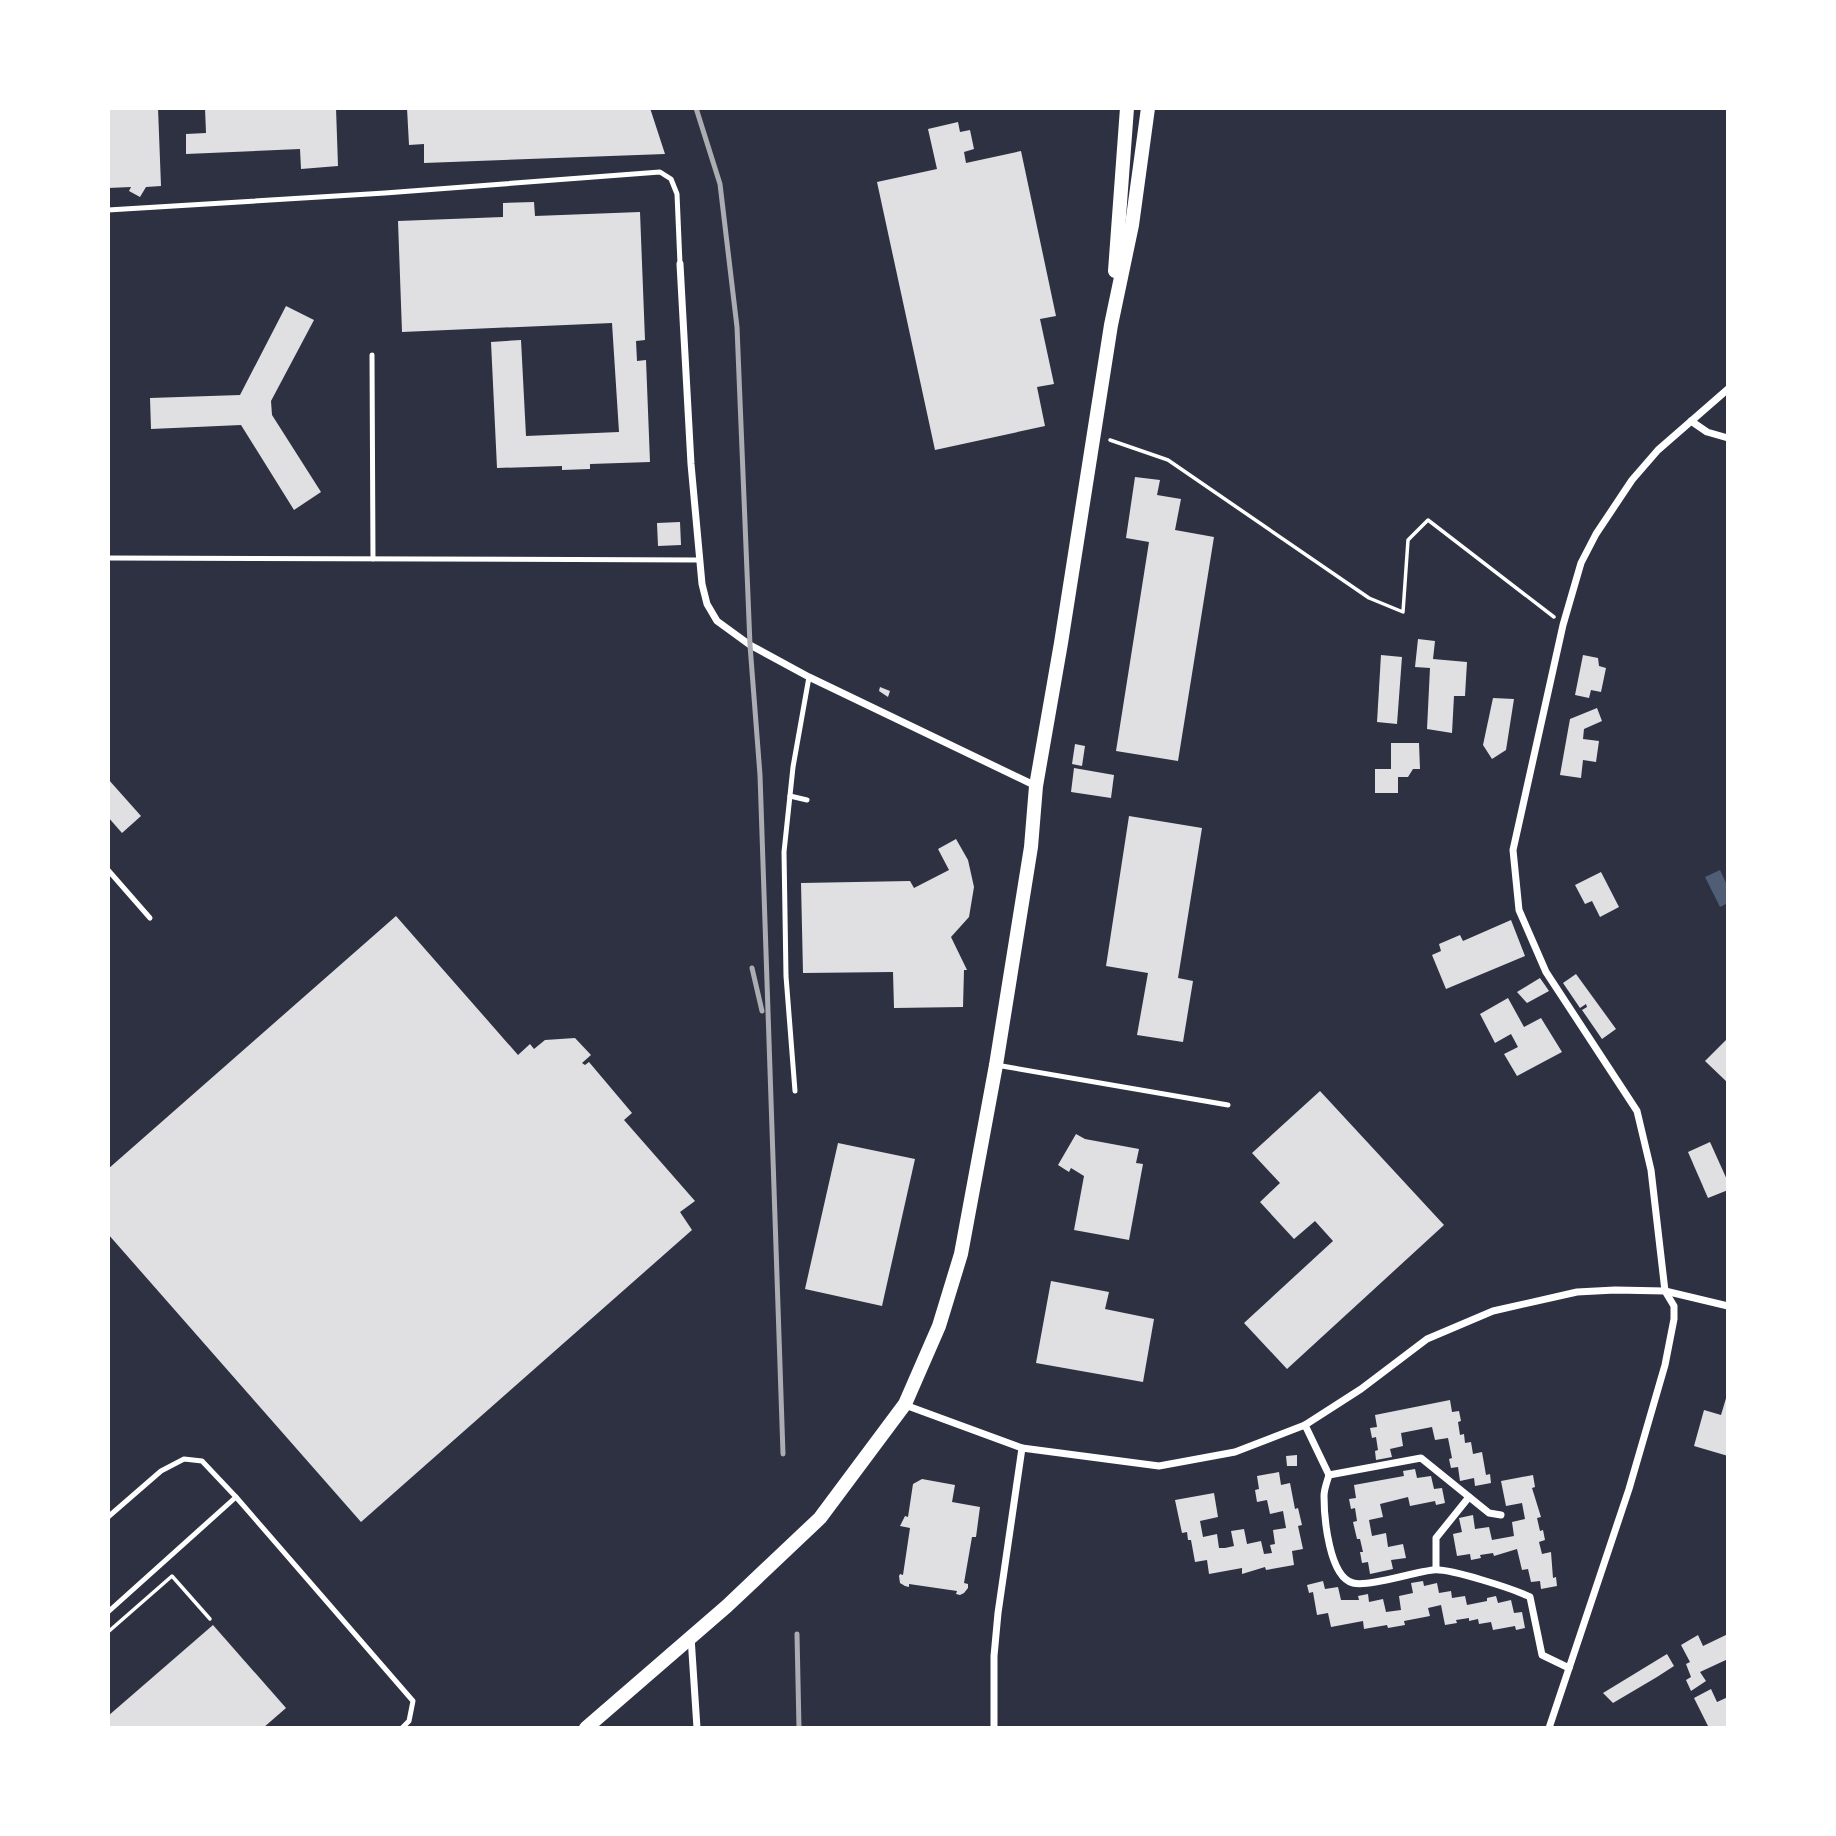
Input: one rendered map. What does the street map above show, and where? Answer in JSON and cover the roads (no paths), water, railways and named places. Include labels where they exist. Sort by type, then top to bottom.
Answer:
[{"type":"main road","points":[[1111,325],[1127,108]]},
{"type":"main road","points":[[586,1727],[727,1606],[820,1518],[905,1404],[939,1326],[961,1254],[996,1065],[1031,847],[1036,786],[1111,325],[1132,225],[1148,108]]},
{"type":"street","points":[[680,264],[691,464],[700,560],[707,604],[718,621],[750,645],[809,677],[1036,786]]},
{"type":"street","points":[[1549,1727],[1629,1489],[1665,1365],[1674,1306],[1665,1291],[1651,1170],[1637,1111],[1546,972],[1519,910],[1513,850],[1563,625],[1581,563],[1632,480],[1658,450],[1727,389]]},
{"type":"street","points":[[1691,421],[1707,432],[1727,438]]},
{"type":"street","points":[[905,1404],[1022,1448],[1159,1466],[1235,1452],[1305,1425],[1361,1389],[1427,1339],[1493,1311],[1577,1292],[1615,1290],[1665,1291],[1727,1306]]},
{"type":"street","points":[[1305,1425],[1329,1475],[1324,1494],[1332,1560],[1340,1574],[1353,1583],[1366,1583],[1436,1569],[1514,1589],[1530,1597],[1542,1655],[1569,1668]]},
{"type":"street","points":[[994,1727],[994,1656],[998,1613],[1022,1448]]},
{"type":"street","points":[[1329,1475],[1421,1458],[1489,1513],[1501,1514]]},
{"type":"street","points":[[1436,1569],[1436,1538],[1469,1497]]},
{"type":"street","points":[[691,1636],[697,1727]]},
{"type":"lane","points":[[108,210],[660,172],[671,179],[677,194],[680,264]]},
{"type":"lane","points":[[372,355],[373,559]]},
{"type":"lane","points":[[108,558],[700,560]]},
{"type":"lane","points":[[795,1091],[786,975],[784,852],[809,677]]},
{"type":"lane","points":[[790,796],[807,800]]},
{"type":"lane","points":[[108,870],[150,918]]},
{"type":"lane","points":[[996,1065],[1227,1105]]},
{"type":"lane","points":[[108,1517],[161,1471],[184,1459],[202,1461],[413,1701],[409,1721],[402,1727]]},
{"type":"lane","points":[[108,1612],[236,1497]]},
{"type":"water","points":[[1720,870],[1727,885],[1728,903],[1720,907],[1705,877]]},
{"type":"railway","points":[[696,108],[720,184],[737,327],[750,645],[760,775],[783,1454]]},
{"type":"railway","points":[[752,968],[762,1011]]},
{"type":"railway","points":[[797,1634],[799,1728]]}]
